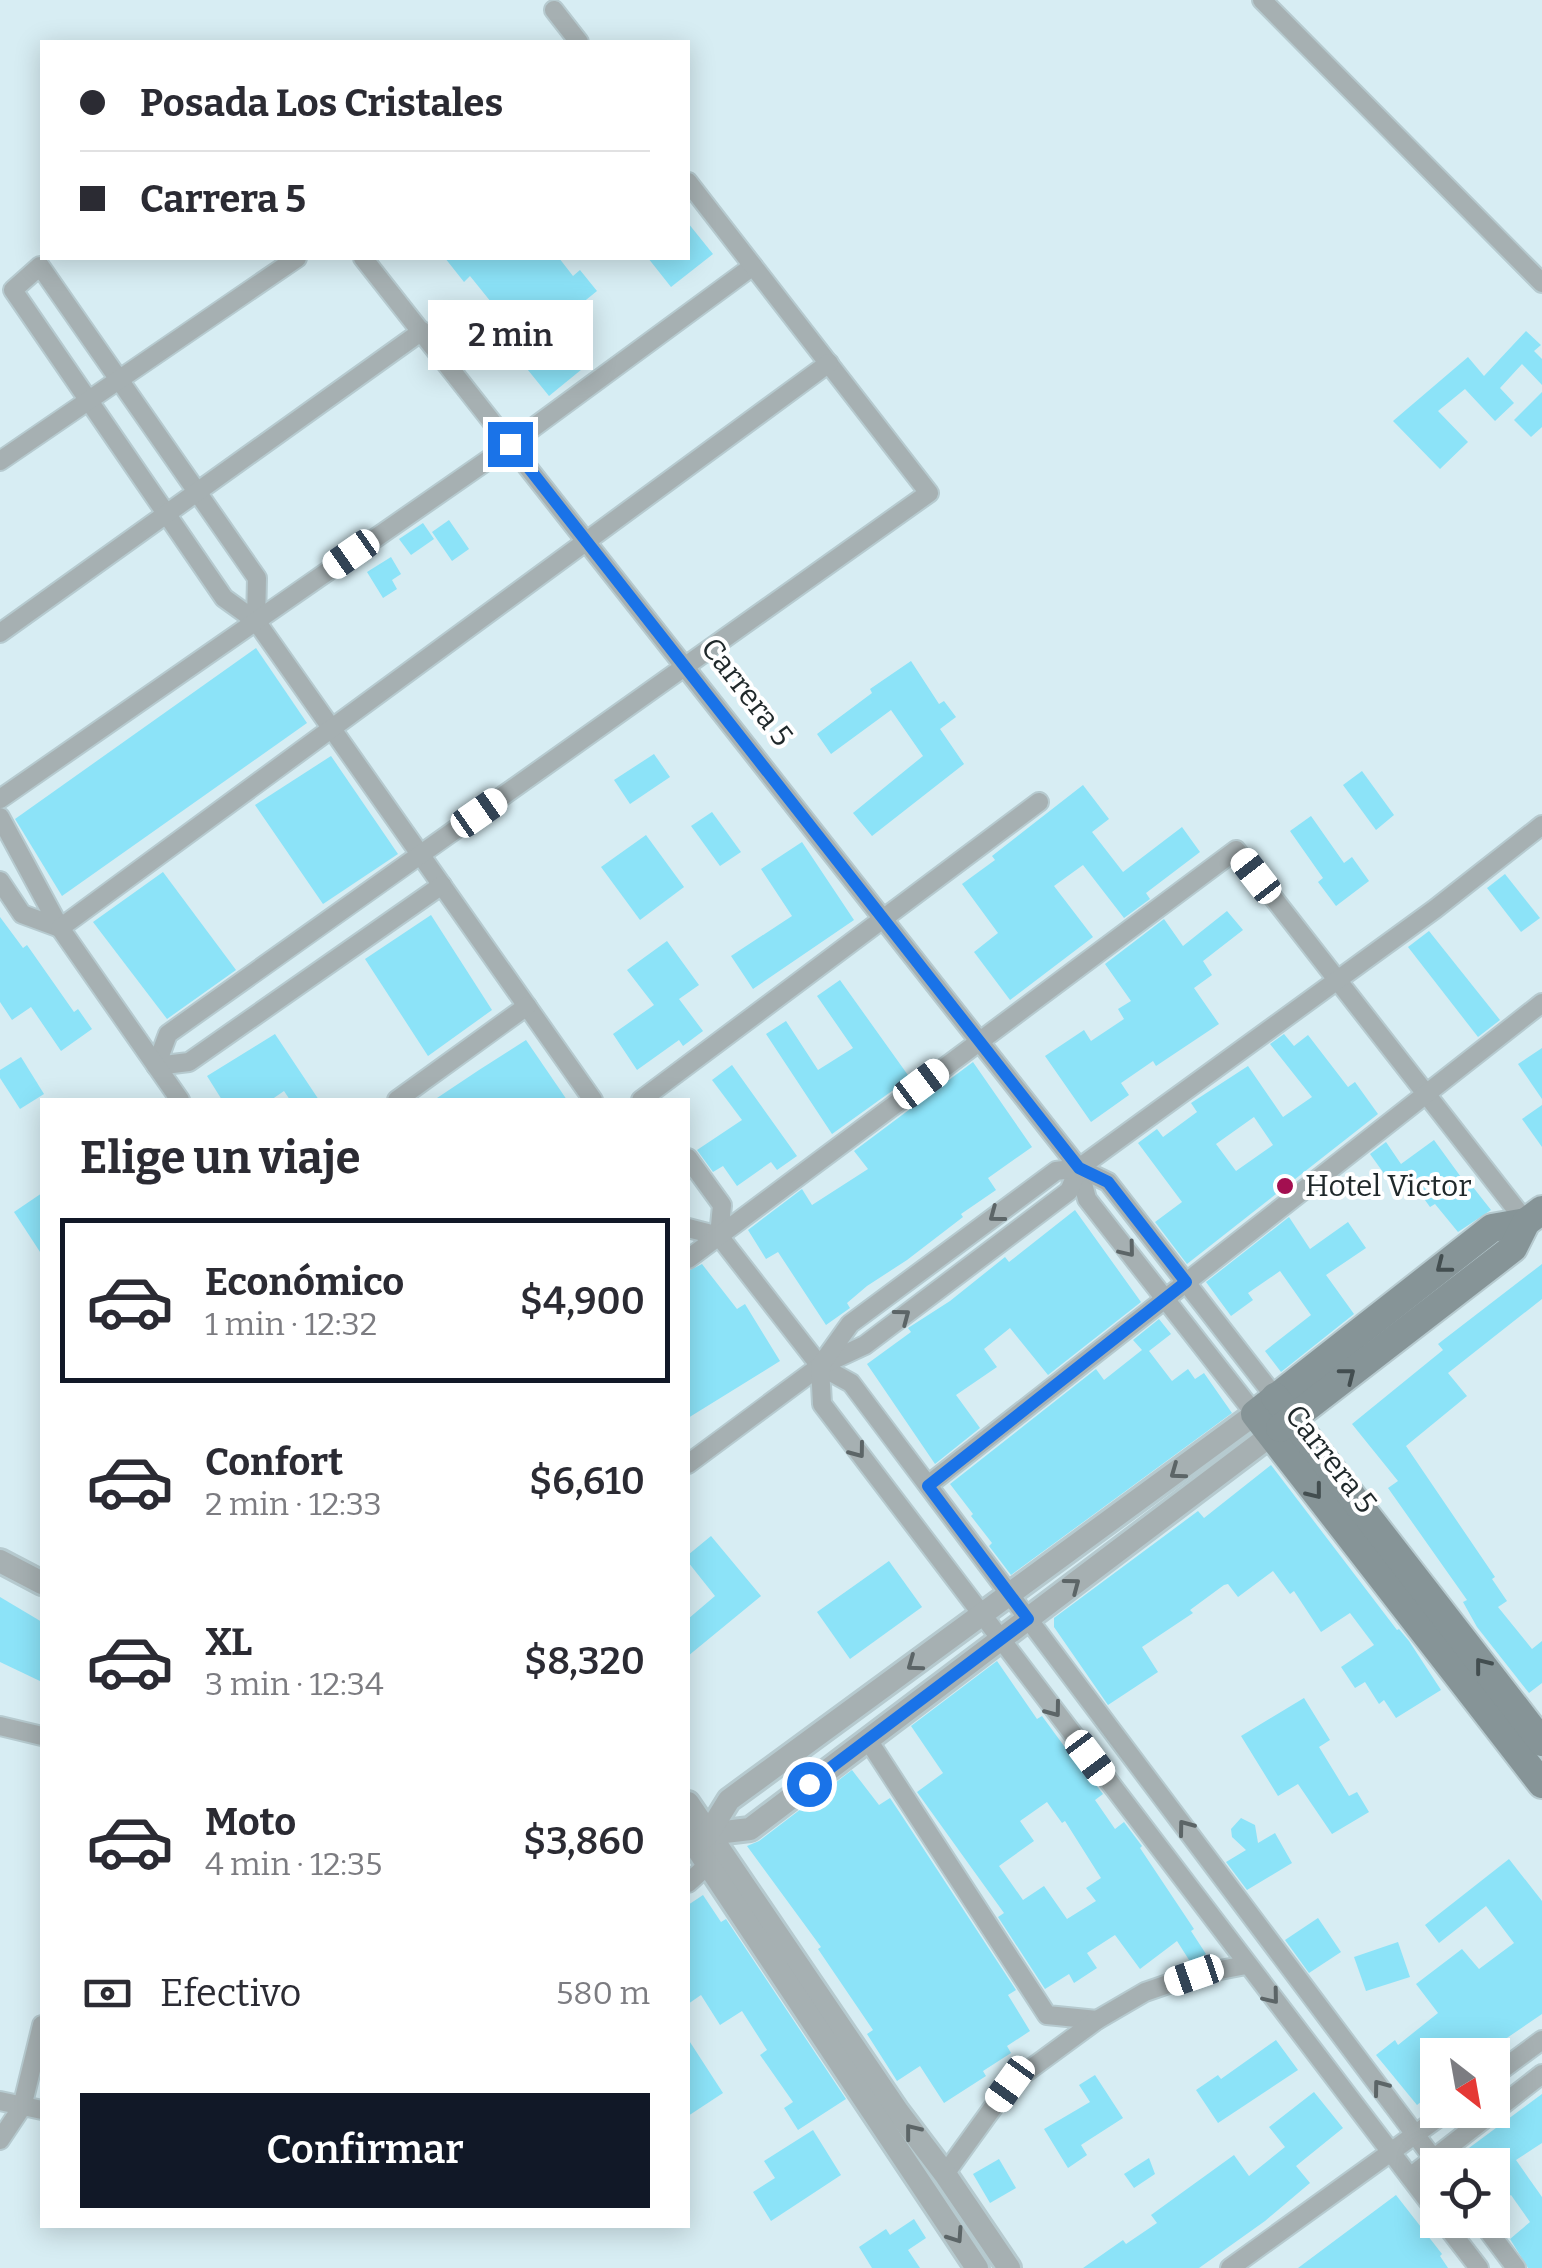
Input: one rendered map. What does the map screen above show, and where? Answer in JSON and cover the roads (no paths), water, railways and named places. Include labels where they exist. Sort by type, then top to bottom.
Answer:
[{"type":"main road","points":[[1273,1416],[1513,1248],[1534,1216]]},
{"type":"main road","name":"Carrera 5","points":[[1273,1416],[1530,1730],[1542,1784]]},
{"type":"street","points":[[1262,0],[1542,283]]},
{"type":"street","points":[[554,10],[577,40]]},
{"type":"street","points":[[156,1066],[168,1034],[930,493],[690,185]]},
{"type":"street","points":[[0,461],[293,260]]},
{"type":"street","name":"Carrera 5","points":[[365,260],[1079,1168],[1086,1198],[1167,1298],[1273,1416]]},
{"type":"street","points":[[256,621],[256,578],[40,266],[12,290],[224,598],[256,621],[592,1098]]},
{"type":"street","points":[[0,799],[510,444],[753,266]]},
{"type":"street","points":[[0,634],[422,331]]},
{"type":"street","points":[[60,928],[828,364]]},
{"type":"street","points":[[646,1098],[1040,802]]},
{"type":"street","points":[[0,818],[60,928],[179,1098]]},
{"type":"street","points":[[690,1463],[820,1366],[865,1345],[1069,1190],[1079,1168],[1436,909],[1542,826]]},
{"type":"street","points":[[690,1258],[1236,850],[1428,1093],[1534,1216]]},
{"type":"street","points":[[0,881],[22,914],[60,928]]},
{"type":"street","points":[[156,1066],[189,1062],[442,885]]},
{"type":"street","points":[[928,1486],[1542,1003]]},
{"type":"street","points":[[400,1098],[527,1006]]},
{"type":"street","points":[[690,1161],[722,1205],[719,1236]]},
{"type":"street","name":"Carrera 5","points":[[1079,1168],[1108,1182],[1186,1282],[1273,1416]]},
{"type":"street","points":[[690,1229],[719,1236],[820,1366],[851,1383],[1426,2148]]},
{"type":"street","points":[[820,1366],[822,1404],[1420,2190]]},
{"type":"street","points":[[697,1837],[730,1800],[982,1614],[1273,1416]]},
{"type":"street","points":[[697,1837],[750,1829],[1002,1640],[1273,1416]]},
{"type":"street","points":[[0,1562],[40,1582]]},
{"type":"street","points":[[0,1726],[40,1736]]},
{"type":"street","points":[[868,1740],[1047,2015],[1097,2020]]},
{"type":"street","points":[[690,1811],[709,1864],[977,2268]]},
{"type":"street","points":[[697,1837],[945,2174],[1008,2268]]},
{"type":"street","points":[[690,1881],[709,1864]]},
{"type":"street","points":[[945,2174],[1010,2084],[1097,2020],[1145,1992],[1194,1975],[1246,1965]]},
{"type":"street","points":[[0,2140],[22,2107],[40,2033]]},
{"type":"street","points":[[1510,2064],[1542,2040]]},
{"type":"street","points":[[1453,2148],[1542,2074]]},
{"type":"street","points":[[0,2101],[40,2110]]},
{"type":"street","points":[[1230,2268],[1424,2128]]},
{"type":"street","points":[[1410,2177],[1420,2171]]},
{"type":"street","points":[[1456,2238],[1479,2268]]},
{"type":"street","points":[[1494,2238],[1516,2268]]},
{"type":"place","name":"Hotel Victor","points":[[1285,1186]]}]
